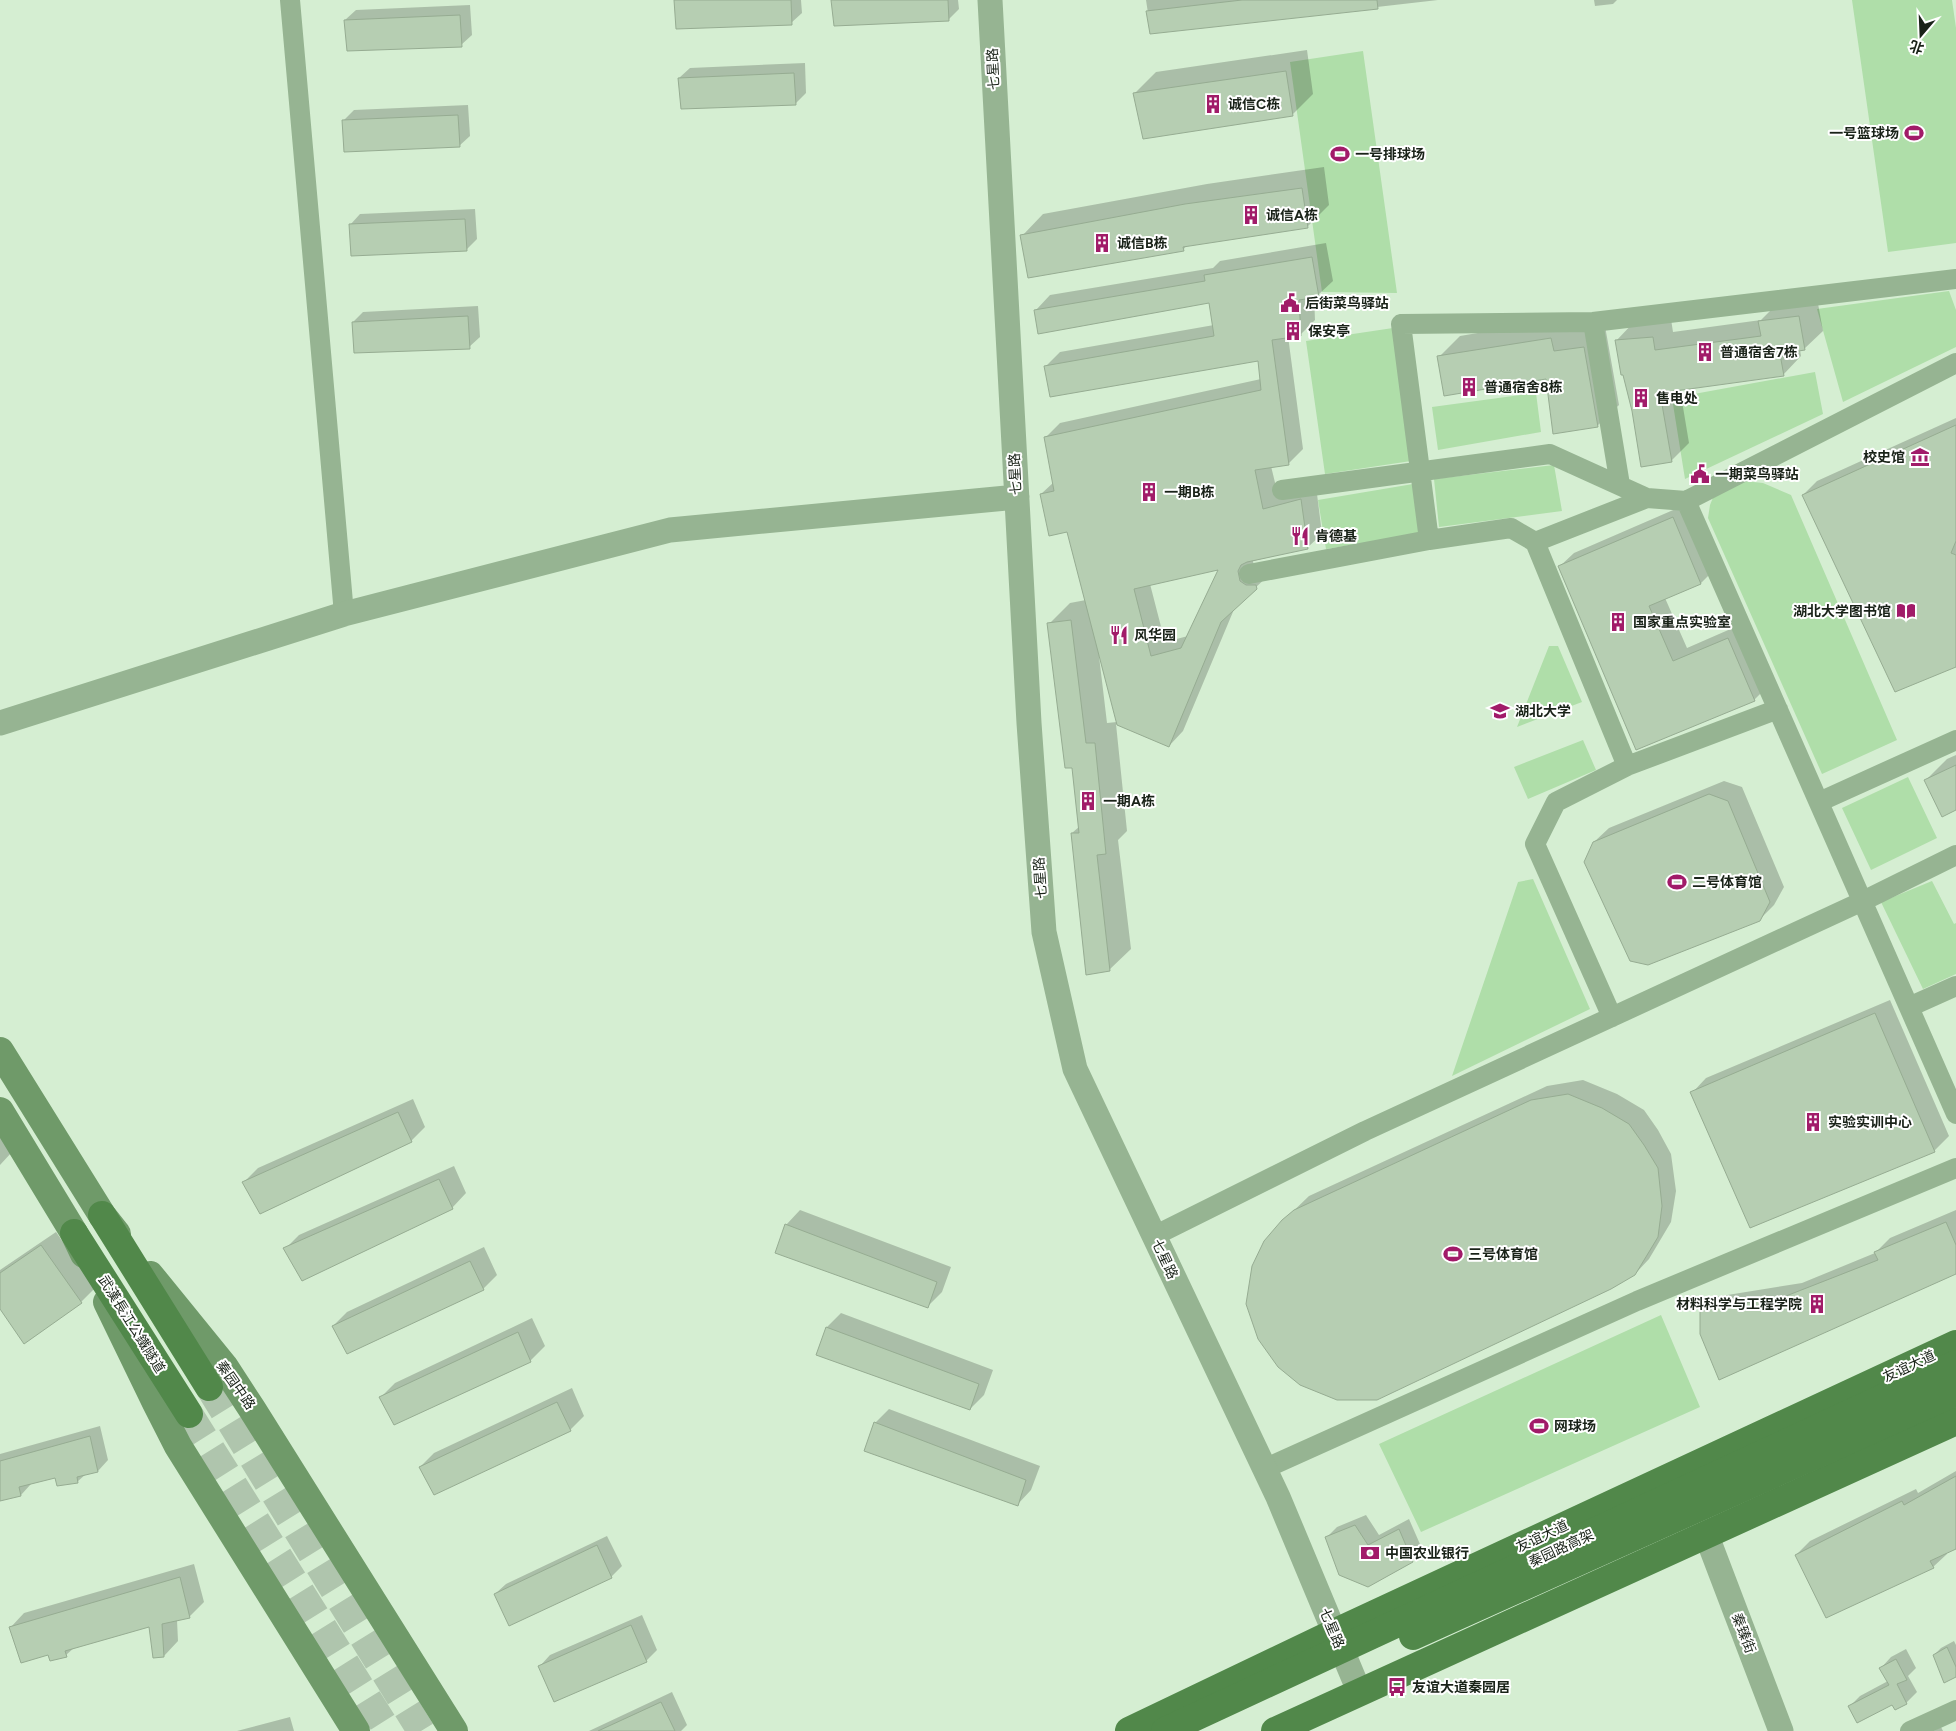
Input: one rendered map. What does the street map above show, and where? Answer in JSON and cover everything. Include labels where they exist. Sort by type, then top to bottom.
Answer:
[{"type":"main road","name":"秦园中路","points":[[0,1051],[102,1215],[224,1366],[454,1731]]},
{"type":"main road","points":[[0,1111],[74,1233],[178,1446],[356,1731]]},
{"type":"main road","points":[[102,1215],[209,1387]]},
{"type":"main road","name":"武漢長江公鐵隧道","points":[[74,1233],[189,1414]]},
{"type":"main road","name":"友谊大道","points":[[1129,1731],[1334,1633],[1956,1344]]},
{"type":"main road","name":"秦园路高架","points":[[1165,1731],[1956,1364]]},
{"type":"main road","name":"秦园路高架","points":[[1210,1731],[1387,1648],[1956,1392]]},
{"type":"main road","points":[[1275,1731],[1359,1691],[1956,1422]]},
{"type":"street","points":[[290,0],[344,614]]},
{"type":"street","name":"七星路","points":[[990,0],[1028,713],[1044,932],[1075,1069],[1278,1497],[1359,1691]]},
{"type":"street","points":[[1430,540],[1401,324],[1593,322],[1956,280]]},
{"type":"street","points":[[1593,322],[1620,485]]},
{"type":"street","points":[[1282,490],[1550,454],[1647,498],[1686,501],[1956,363]]},
{"type":"street","points":[[0,722],[344,614],[670,530],[1016,497]]},
{"type":"street","points":[[1535,542],[1647,498]]},
{"type":"street","points":[[1686,501],[1956,1114]]},
{"type":"street","points":[[1249,574],[1430,540],[1511,528],[1535,542],[1627,766]]},
{"type":"street","points":[[1612,1017],[1535,844],[1556,802],[1627,766],[1778,709]]},
{"type":"street","points":[[1819,802],[1956,740]]},
{"type":"street","points":[[1154,1236],[1365,1131],[1863,902],[1956,855]]},
{"type":"street","points":[[1909,1007],[1956,986]]},
{"type":"street","points":[[1264,1468],[1637,1301],[1956,1168]]},
{"type":"street","name":"秦臻街","points":[[1706,1534],[1781,1731]]},
{"type":"street","points":[[1910,1731],[1956,1710]]},
{"type":"green space","name":"一号篮球场","points":[[1852,0],[1952,0],[1956,28],[1956,243],[1888,252]]},
{"type":"green space","name":"一号排球场","points":[[1363,51],[1397,293],[1322,292],[1290,62]]},
{"type":"green space","points":[[1949,291],[1956,310],[1956,347],[1843,402],[1817,309]]},
{"type":"green space","points":[[1393,328],[1411,461],[1325,474],[1306,341]]},
{"type":"green space","points":[[1815,372],[1823,414],[1685,479],[1672,398]]},
{"type":"green space","points":[[1536,393],[1541,432],[1438,450],[1432,407]]},
{"type":"green space","points":[[1554,465],[1562,511],[1439,527],[1434,479]]},
{"type":"green space","points":[[1744,481],[1763,483],[1791,495],[1897,740],[1822,774],[1708,518],[1714,495]]},
{"type":"green space","points":[[1413,484],[1421,534],[1326,549],[1318,500]]},
{"type":"green space","points":[[1549,646],[1558,646],[1582,702],[1517,727]]},
{"type":"green space","points":[[1583,740],[1596,770],[1528,799],[1514,767]]},
{"type":"green space","points":[[1908,777],[1937,838],[1871,870],[1842,808]]},
{"type":"green space","points":[[1533,879],[1590,1009],[1452,1076],[1518,882]]},
{"type":"green space","points":[[1932,881],[1954,924],[1956,923],[1956,974],[1923,989],[1881,902]]},
{"type":"green space","name":"网球场","points":[[1661,1315],[1700,1407],[1421,1532],[1379,1444]]},
{"type":"building","points":[[674,0],[791,0],[792,25],[676,29]]},
{"type":"building","points":[[831,0],[948,0],[949,21],[834,26]]},
{"type":"building","points":[[1242,0],[1377,0],[1378,9],[1150,34],[1146,11]]},
{"type":"building","points":[[460,15],[462,47],[347,51],[344,20]]},
{"type":"building","name":"诚信C栋","points":[[1286,71],[1293,116],[1143,139],[1133,93]]},
{"type":"building","points":[[794,73],[796,105],[681,109],[678,78]]},
{"type":"building","points":[[458,115],[460,147],[344,152],[342,120]]},
{"type":"building","points":[[1302,188],[1308,228],[1183,247],[1184,251],[1028,278],[1020,235],[1185,204]]},
{"type":"building","points":[[465,219],[467,251],[351,256],[349,224]]},
{"type":"building","points":[[1312,257],[1319,297],[1299,300],[1301,336],[1272,340],[1289,465],[1255,470],[1263,509],[1301,499],[1308,549],[1247,562],[1241,565],[1238,571],[1240,581],[1246,585],[1256,585],[1257,589],[1221,622],[1169,747],[1117,725],[1067,532],[1049,536],[1040,494],[1054,491],[1044,437],[1261,390],[1258,361],[1050,397],[1044,366],[1214,336],[1209,303],[1038,334],[1034,310],[1205,281],[1204,275]],"holes":[[[1218,570],[1181,648],[1151,656],[1134,589]]]},
{"type":"building","points":[[468,316],[470,349],[354,353],[352,322]]},
{"type":"building","name":"普通宿舍7栋","points":[[1799,316],[1805,350],[1780,354],[1784,376],[1660,393],[1672,462],[1641,467],[1632,411],[1623,375],[1621,375],[1615,340],[1653,337],[1655,350],[1761,336],[1758,321]]},
{"type":"building","name":"普通宿舍8栋","points":[[1551,338],[1554,351],[1584,347],[1598,427],[1553,434],[1546,379],[1444,396],[1437,356]]},
{"type":"building","name":"湖北大学图书馆","points":[[1956,425],[1956,541],[1951,553],[1956,555],[1956,667],[1895,692],[1802,495]]},
{"type":"building","name":"国家重点实验室","points":[[1673,517],[1701,584],[1649,606],[1673,661],[1728,638],[1755,701],[1636,750],[1558,566]]},
{"type":"building","name":"一期A栋","points":[[1071,620],[1086,743],[1095,743],[1106,854],[1097,855],[1110,971],[1086,975],[1071,833],[1079,833],[1072,768],[1065,768],[1047,623]]},
{"type":"building","points":[[1956,765],[1956,810],[1942,817],[1924,780]]},
{"type":"building","name":"二号体育馆","points":[[1709,794],[1728,801],[1770,902],[1760,921],[1648,965],[1630,961],[1584,862],[1593,842]]},
{"type":"building","name":"实验实训中心","points":[[1875,1013],[1935,1152],[1750,1228],[1690,1092]]},
{"type":"building","name":"三号体育馆","points":[[1568,1094],[1602,1108],[1629,1124],[1658,1168],[1662,1206],[1658,1237],[1635,1275],[1611,1289],[1377,1400],[1337,1400],[1300,1385],[1278,1367],[1258,1339],[1246,1304],[1252,1266],[1264,1241],[1282,1220],[1294,1210],[1531,1100]]},
{"type":"building","points":[[398,1112],[412,1142],[260,1214],[242,1182]]},
{"type":"building","points":[[439,1179],[453,1209],[302,1281],[283,1248]]},
{"type":"building","name":"材料科学与工程学院","points":[[1946,1222],[1956,1245],[1956,1274],[1719,1380],[1700,1334],[1700,1311],[1786,1296],[1878,1260],[1874,1252]]},
{"type":"building","points":[[785,1224],[937,1282],[928,1308],[775,1253]]},
{"type":"building","points":[[41,1245],[82,1303],[24,1344],[0,1309],[0,1273]]},
{"type":"building","points":[[470,1261],[484,1290],[347,1354],[332,1326]]},
{"type":"building","points":[[826,1327],[979,1384],[970,1410],[816,1355]]},
{"type":"building","points":[[518,1332],[531,1362],[394,1425],[379,1397]]},
{"type":"building","points":[[557,1402],[571,1431],[434,1495],[419,1467]]},
{"type":"building","points":[[874,1422],[1026,1480],[1018,1506],[864,1451]]},
{"type":"building","points":[[90,1436],[98,1472],[77,1477],[78,1483],[57,1486],[55,1478],[19,1487],[21,1496],[0,1501],[0,1461]]},
{"type":"building","points":[[1956,1476],[1956,1549],[1930,1561],[1934,1568],[1826,1618],[1795,1555],[1902,1501],[1904,1505]]},
{"type":"building","name":"中国农业银行","points":[[1355,1525],[1368,1545],[1399,1529],[1413,1562],[1368,1587],[1339,1575],[1325,1537]]},
{"type":"building","points":[[597,1545],[612,1578],[509,1626],[494,1594]]},
{"type":"building","points":[[180,1577],[190,1618],[162,1624],[164,1657],[153,1658],[149,1627],[65,1651],[67,1657],[50,1661],[48,1655],[21,1663],[9,1627]]},
{"type":"building","points":[[631,1625],[647,1662],[554,1702],[538,1666]]},
{"type":"building","points":[[1947,1647],[1956,1667],[1956,1677],[1944,1683],[1933,1655]]},
{"type":"building","points":[[1896,1659],[1907,1680],[1897,1684],[1907,1704],[1895,1710],[1892,1705],[1857,1723],[1848,1706],[1889,1685],[1879,1668]]},
{"type":"building","points":[[661,1702],[675,1731],[598,1731]]},
{"type":"tunnel","points":[[209,1387],[421,1731]]},
{"type":"tunnel","points":[[189,1414],[388,1731]]},
{"type":"place","name":"诚信C栋","points":[[1213,104]]},
{"type":"place","name":"一号篮球场","points":[[1914,133]]},
{"type":"place","name":"一号排球场","points":[[1340,154]]},
{"type":"place","name":"诚信A栋","points":[[1251,215]]},
{"type":"place","name":"诚信B栋","points":[[1102,243]]},
{"type":"place","name":"后街菜鸟驿站","points":[[1290,303]]},
{"type":"place","name":"保安亭","points":[[1293,331]]},
{"type":"place","name":"普通宿舍7栋","points":[[1705,352]]},
{"type":"place","name":"普通宿舍8栋","points":[[1469,387]]},
{"type":"place","name":"售电处","points":[[1641,398]]},
{"type":"place","name":"校史馆","points":[[1920,457]]},
{"type":"place","name":"一期菜鸟驿站","points":[[1700,474]]},
{"type":"place","name":"一期B栋","points":[[1149,492]]},
{"type":"place","name":"肯德基","points":[[1300,536]]},
{"type":"place","name":"湖北大学图书馆","points":[[1906,611]]},
{"type":"place","name":"国家重点实验室","points":[[1618,622]]},
{"type":"place","name":"风华园","points":[[1119,635]]},
{"type":"place","name":"湖北大学","points":[[1500,711]]},
{"type":"place","name":"一期A栋","points":[[1088,801]]},
{"type":"place","name":"二号体育馆","points":[[1677,882]]},
{"type":"place","name":"实验实训中心","points":[[1813,1122]]},
{"type":"place","name":"三号体育馆","points":[[1453,1254]]},
{"type":"place","name":"材料科学与工程学院","points":[[1817,1304]]},
{"type":"place","name":"网球场","points":[[1539,1426]]},
{"type":"place","name":"中国农业银行","points":[[1370,1553]]},
{"type":"place","name":"友谊大道秦园居","points":[[1397,1687]]}]
